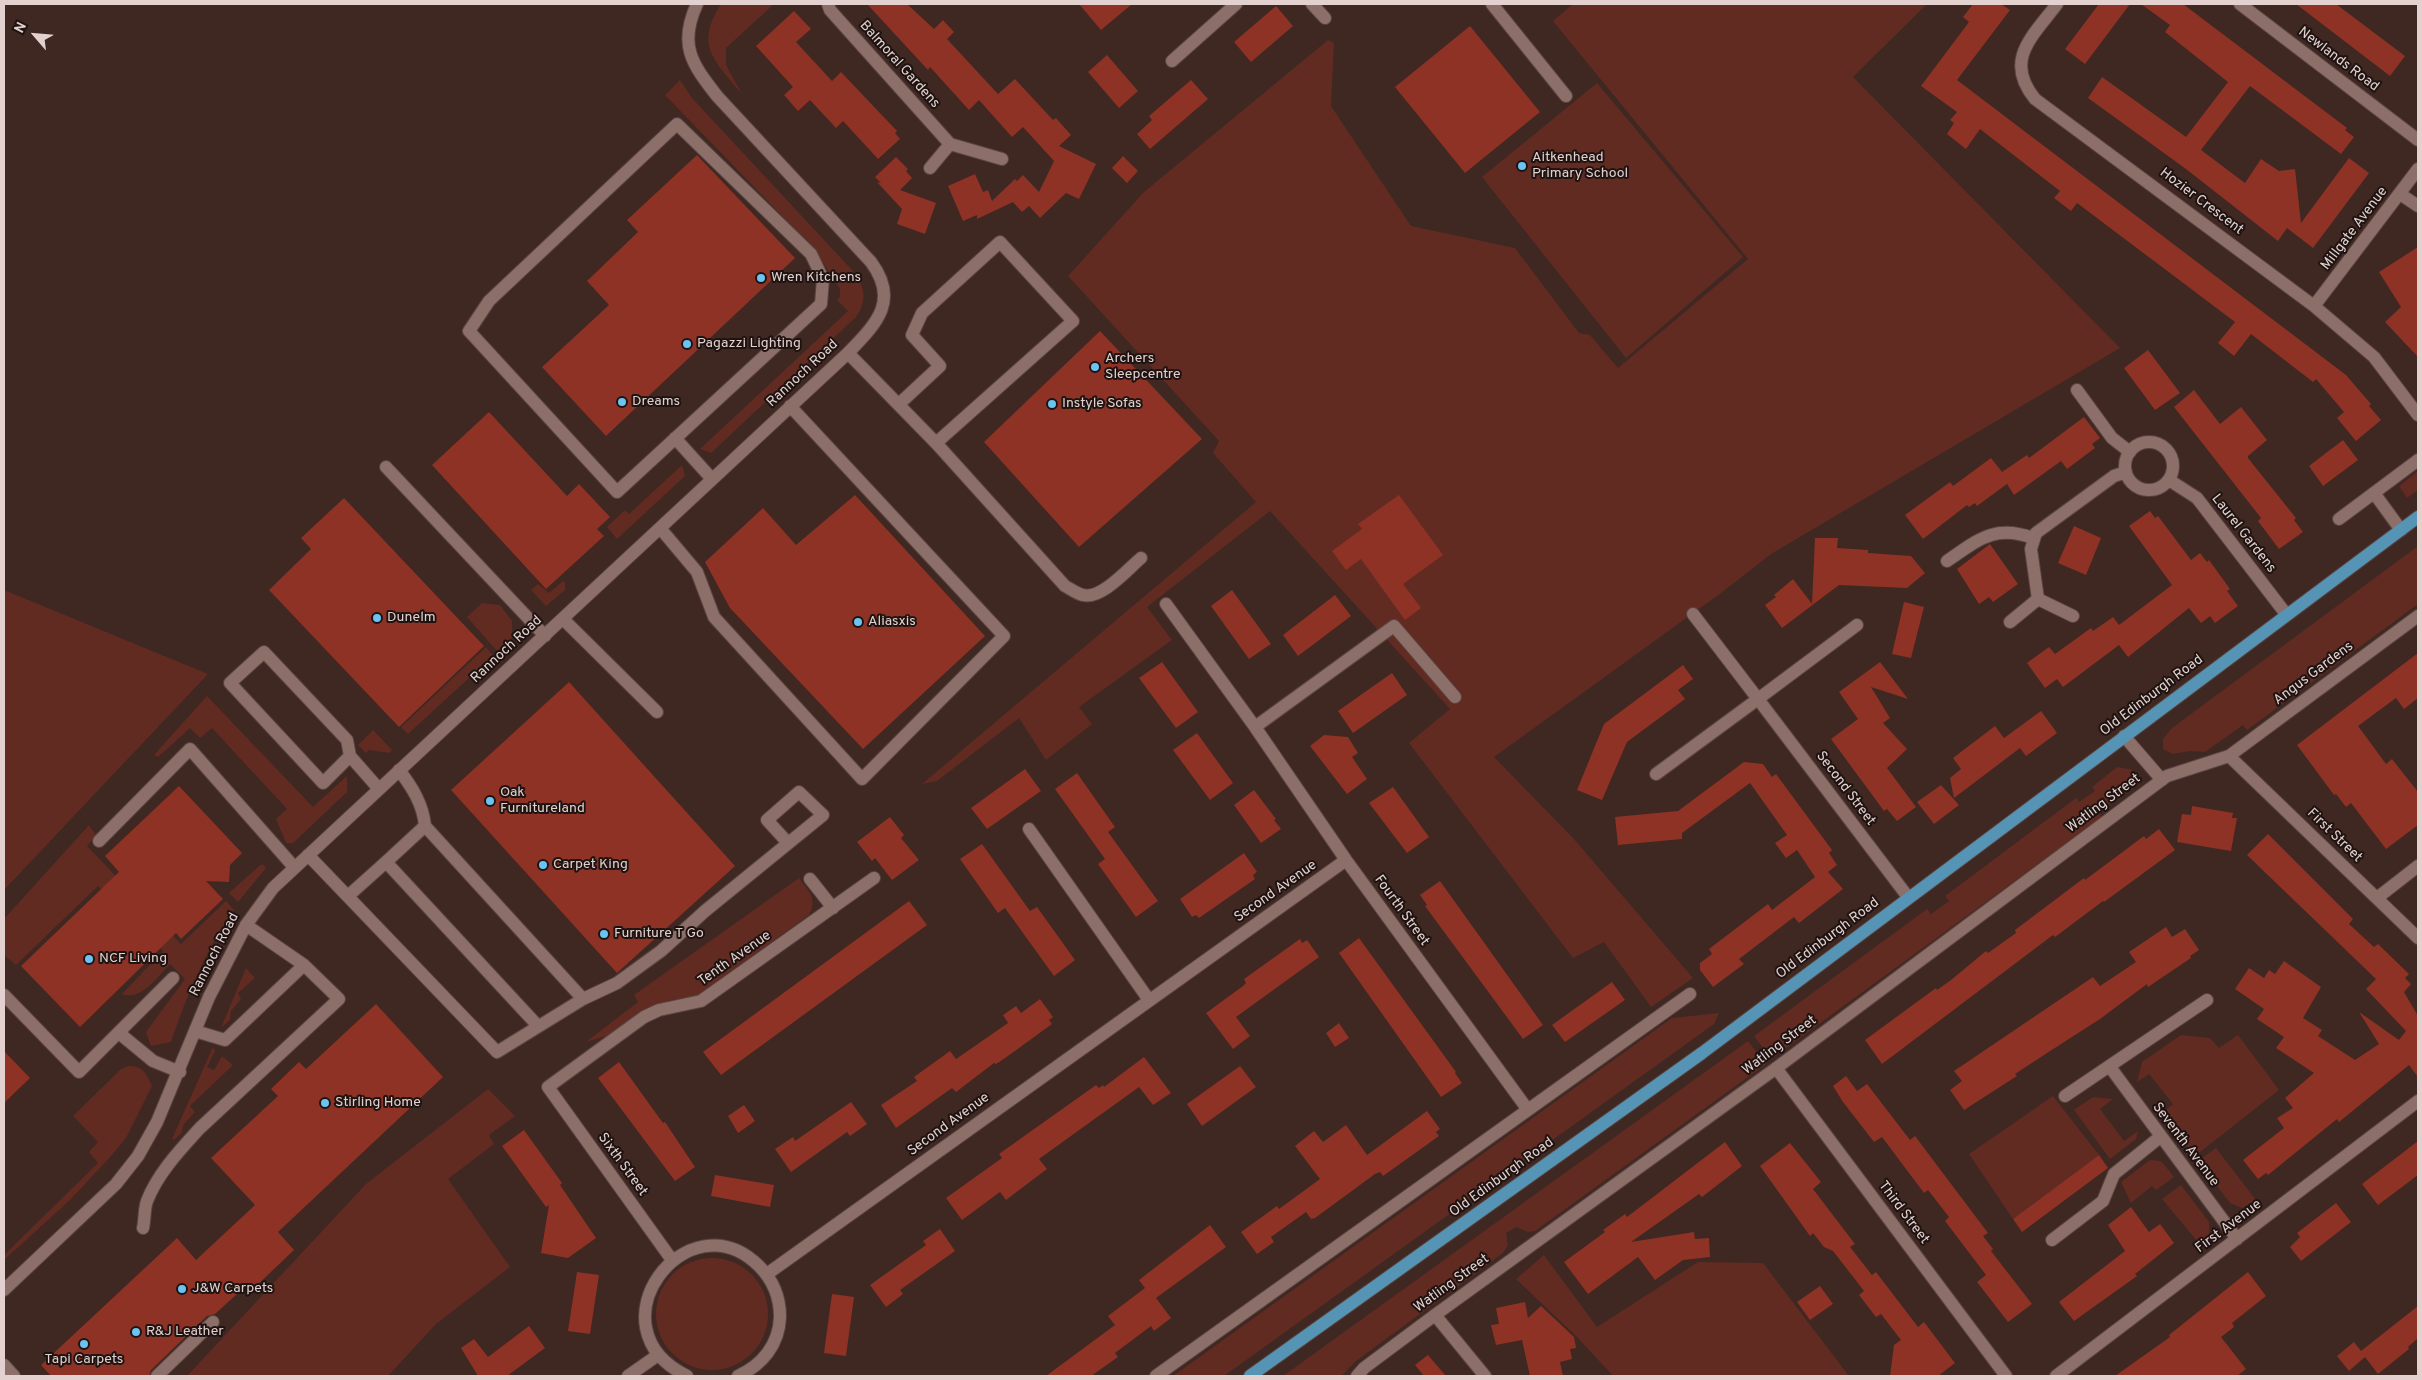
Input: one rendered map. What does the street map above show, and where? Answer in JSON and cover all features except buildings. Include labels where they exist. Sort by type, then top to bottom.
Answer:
[{"type":"main road","name":"Old Edinburgh Road","points":[[1250,1376],[1702,1053],[2418,517]]},
{"type":"street","name":"Rannoch Road","points":[[4,1290],[116,1184],[138,1156],[157,1122],[180,1072],[209,997],[246,925],[273,888],[848,353],[872,329],[880,315],[884,297],[880,274],[717,96],[694,66],[690,52],[689,22],[697,4]]},
{"type":"street","name":"Balmoral Gardens","points":[[828,4],[830,10],[950,144]]},
{"type":"street","points":[[1172,61],[1236,4]]},
{"type":"street","points":[[1312,4],[1326,18]]},
{"type":"street","points":[[1492,4],[1566,96]]},
{"type":"street","name":"Hozier Crescent","points":[[2057,4],[2026,46],[2021,57],[2022,78],[2035,99],[2314,306],[2374,357],[2418,415]]},
{"type":"street","name":"Newlands Road","points":[[2240,4],[2418,140]]},
{"type":"street","points":[[677,124],[812,254],[823,279],[821,304],[674,438],[617,492],[469,331],[489,301],[677,124]]},
{"type":"street","points":[[930,168],[950,144],[1002,159]]},
{"type":"street","name":"Millgate Avenue","points":[[2314,306],[2418,169]]},
{"type":"street","points":[[2400,194],[2418,206]]},
{"type":"street","points":[[899,404],[940,366],[912,336],[922,313],[1000,242],[1074,321],[936,443]]},
{"type":"street","points":[[848,353],[936,443],[1066,586],[1084,596],[1093,596],[1102,592],[1141,558]]},
{"type":"street","points":[[2077,390],[2112,438],[2130,452]]},
{"type":"street","points":[[660,528],[697,572],[714,617],[862,779],[1004,636],[790,406]]},
{"type":"street","points":[[674,438],[712,479]]},
{"type":"street","points":[[2151,442],[2166,449],[2173,464],[2169,480],[2158,489],[2143,489],[2131,482],[2126,472],[2126,460],[2130,452],[2143,443],[2151,442]]},
{"type":"street","points":[[2339,520],[2418,460]]},
{"type":"street","points":[[386,467],[545,636]]},
{"type":"street","points":[[2038,599],[2031,549],[2033,538],[2040,529],[2114,476],[2126,472]]},
{"type":"street","name":"Laurel Gardens","points":[[2169,480],[2197,498],[2286,614]]},
{"type":"street","points":[[2374,493],[2401,530]]},
{"type":"street","points":[[1947,561],[1987,535],[2012,532],[2033,538]]},
{"type":"street","points":[[2038,599],[2073,616]]},
{"type":"street","points":[[2010,622],[2038,599]]},
{"type":"street","name":"Fourth Street","points":[[1166,604],[1255,727],[1346,860],[1528,1110]]},
{"type":"street","name":"Second Street","points":[[1693,614],[1908,897]]},
{"type":"street","name":"Angus Gardens","points":[[2228,756],[2418,616]]},
{"type":"street","points":[[563,619],[657,712]]},
{"type":"street","points":[[1656,774],[1857,625]]},
{"type":"street","points":[[1255,727],[1394,626],[1456,697]]},
{"type":"street","points":[[350,756],[323,783],[230,683],[264,652],[347,740],[350,756],[379,789]]},
{"type":"street","points":[[2124,736],[2162,780]]},
{"type":"street","points":[[99,841],[190,749],[294,867]]},
{"type":"street","name":"Watling Street","points":[[1357,1376],[1364,1368],[1435,1315],[1776,1068],[2167,776],[2228,756]]},
{"type":"street","name":"First Street","points":[[2228,756],[2418,938]]},
{"type":"street","points":[[399,770],[418,799],[424,814],[425,826],[583,999]]},
{"type":"street","points":[[348,896],[425,826]]},
{"type":"street","points":[[1029,830],[1149,1000]]},
{"type":"street","points":[[308,855],[497,1052],[583,999],[618,983],[661,951],[788,843]]},
{"type":"street","name":"Second Avenue","points":[[767,1274],[1346,860]]},
{"type":"street","points":[[386,862],[538,1026]]},
{"type":"street","points":[[2377,898],[2418,866]]},
{"type":"street","name":"Tenth Avenue","points":[[548,1087],[644,1017],[659,1010],[701,1001],[874,878]]},
{"type":"street","points":[[810,879],[833,908]]},
{"type":"street","points":[[143,1228],[147,1202],[156,1184],[180,1149],[200,1128],[339,999],[304,965],[246,925]]},
{"type":"street","points":[[195,1030],[225,1040],[304,965]]},
{"type":"street","points":[[4,995],[79,1072],[173,978]]},
{"type":"street","points":[[1156,1376],[1690,994]]},
{"type":"street","points":[[2065,1096],[2207,1000]]},
{"type":"street","points":[[119,1033],[153,1061],[180,1072]]},
{"type":"street","name":"Seventh Avenue","points":[[2110,1067],[2237,1240]]},
{"type":"street","name":"Third Street","points":[[1776,1068],[2006,1376]]},
{"type":"street","name":"Sixth Street","points":[[548,1087],[672,1260]]},
{"type":"street","name":"First Avenue","points":[[2056,1376],[2418,1101]]},
{"type":"street","points":[[2052,1240],[2103,1200],[2114,1174],[2160,1137]]},
{"type":"street","points":[[687,1376],[673,1370],[658,1355],[649,1336],[645,1315],[648,1294],[658,1275],[672,1260],[691,1250],[705,1248],[733,1250],[752,1259],[767,1274],[776,1290],[780,1307],[779,1325],[774,1342],[754,1373],[738,1376]]},
{"type":"street","points":[[1435,1315],[1485,1376]]},
{"type":"street","points":[[157,1376],[213,1322]]},
{"type":"street","points":[[628,1376],[658,1355]]},
{"type":"street","points":[[4,1365],[14,1376]]},
{"type":"shaded area","points":[[721,4],[774,4],[726,48],[726,65],[742,94],[716,62],[711,52],[709,31]]},
{"type":"shaded area","points":[[1573,4],[1927,4],[1853,77],[2120,348],[1771,554],[1721,593],[1494,757],[1574,839],[1693,978],[1651,1007],[1604,942],[1573,958],[1409,743],[1450,709],[1270,511],[1147,607],[1172,640],[1079,707],[1092,724],[1046,760],[1019,718],[937,781],[922,784],[1256,502],[1213,453],[1219,441],[1068,276],[1144,192],[1328,40],[1334,43],[1331,106],[1411,226],[1515,248],[1579,333],[1590,335],[1618,368],[1748,259],[1553,21]]},
{"type":"shaded area","points":[[680,80],[692,98],[852,270],[860,281],[863,293],[862,305],[856,317],[711,453],[700,449],[848,311],[837,300],[840,297],[840,289],[815,250],[665,95]]},
{"type":"shaded area","points":[[1597,83],[1743,257],[1626,358],[1482,177]]},
{"type":"shaded area","points":[[682,465],[685,476],[617,539],[607,527],[625,510],[629,514]]},
{"type":"shaded area","points":[[2418,471],[2418,490],[2407,498],[2399,486]]},
{"type":"shaded area","points":[[2418,546],[2418,604],[2247,730],[2243,725],[2205,752],[2189,751],[2173,754],[2163,749],[2163,739],[2172,728]]},
{"type":"shaded area","points":[[563,581],[565,583],[565,590],[546,606],[531,590],[538,584],[549,593]]},
{"type":"shaded area","points":[[4,590],[208,674],[4,890]]},
{"type":"shaded area","points":[[482,603],[500,605],[512,621],[512,638],[497,651],[467,617]]},
{"type":"shaded area","points":[[486,647],[493,656],[408,734],[401,727]]},
{"type":"shaded area","points":[[207,696],[313,807],[347,776],[347,792],[293,843],[286,843],[276,819],[287,809],[212,728],[200,738],[190,728],[158,757],[154,755]]},
{"type":"shaded area","points":[[373,730],[392,750],[389,753],[369,750],[366,753],[358,745]]},
{"type":"shaded area","points":[[2117,767],[2133,770],[2136,779],[2131,788],[2098,812],[2102,817],[1771,1059],[1754,1036],[1927,909],[1931,914],[1949,901],[1945,896],[2076,798],[2079,802],[2095,791],[2092,787]]},
{"type":"shaded area","points":[[89,825],[96,835],[87,846],[181,944],[226,901],[234,910],[206,956],[171,1042],[151,1046],[146,1032],[185,979],[170,964],[143,991],[129,995],[122,994],[163,951],[98,886],[16,965],[4,955],[4,919]]},
{"type":"shaded area","points":[[263,864],[266,868],[238,902],[229,893]]},
{"type":"shaded area","points":[[799,878],[811,895],[813,904],[809,915],[695,997],[671,1000],[648,1008],[613,1034],[586,1042],[638,1002],[634,995]]},
{"type":"shaded area","points":[[246,968],[255,978],[238,993],[241,999],[231,1011],[230,1020],[221,1028]]},
{"type":"shaded area","points":[[1719,1013],[1714,1024],[1224,1376],[1173,1376],[1672,1018]]},
{"type":"shaded area","points":[[2181,1035],[2210,1038],[2219,1048],[2238,1035],[2279,1090],[2195,1156],[2161,1114],[2173,1104],[2149,1074],[2137,1082],[2142,1062]]},
{"type":"shaded area","points":[[1748,1041],[1766,1064],[1535,1231],[1528,1232],[1516,1227],[1506,1233],[1508,1245],[1503,1253],[1356,1361],[1341,1376],[1283,1376]]},
{"type":"shaded area","points":[[213,1047],[215,1051],[207,1067],[214,1070],[222,1056],[233,1065],[190,1106],[195,1112],[183,1125],[182,1132],[174,1140],[172,1139]]},
{"type":"shaded area","points":[[129,1066],[141,1069],[152,1086],[126,1138],[70,1200],[4,1260],[4,1255],[98,1163],[89,1152],[98,1142],[73,1116],[121,1069]]},
{"type":"shaded area","points":[[488,1089],[515,1116],[489,1135],[494,1144],[448,1179],[510,1267],[436,1324],[388,1376],[187,1376],[366,1184]]},
{"type":"shaded area","points":[[2053,1096],[2099,1155],[2013,1219],[1969,1154]]},
{"type":"shaded area","points":[[2093,1097],[2113,1099],[2100,1109],[2124,1141],[2138,1131],[2136,1139],[2110,1159],[2074,1110]]},
{"type":"shaded area","points":[[2216,1148],[2259,1204],[2242,1208],[2230,1203],[2198,1161]]},
{"type":"shaded area","points":[[2150,1160],[2161,1161],[2174,1177],[2156,1190],[2152,1186],[2131,1203],[2121,1182]]},
{"type":"shaded area","points":[[2181,1185],[2209,1222],[2209,1239],[2202,1247],[2162,1199]]},
{"type":"shaded area","points":[[1544,1255],[1597,1327],[1698,1262],[1763,1263],[1849,1376],[1613,1376],[1578,1338],[1516,1279]]},
{"type":"shaded area","points":[[712,1258],[734,1262],[752,1274],[764,1292],[768,1314],[764,1336],[752,1354],[734,1366],[712,1370],[690,1366],[672,1354],[660,1336],[656,1314],[660,1292],[672,1274],[690,1262]]},
{"type":"place","name":"Aitkenhead Primary School","points":[[1522,166]]},
{"type":"place","name":"Wren Kitchens","points":[[761,278]]},
{"type":"place","name":"Pagazzi Lighting","points":[[687,344]]},
{"type":"place","name":"Archers Sleepcentre","points":[[1095,367]]},
{"type":"place","name":"Dreams","points":[[622,402]]},
{"type":"place","name":"Instyle Sofas","points":[[1052,404]]},
{"type":"place","name":"Dunelm","points":[[377,618]]},
{"type":"place","name":"Aliasxis","points":[[858,622]]},
{"type":"place","name":"Oak Furnitureland","points":[[490,801]]},
{"type":"place","name":"Carpet King","points":[[543,865]]},
{"type":"place","name":"Furniture T Go","points":[[604,934]]},
{"type":"place","name":"NCF Living","points":[[89,959]]},
{"type":"place","name":"Stirling Home","points":[[325,1103]]},
{"type":"place","name":"J&W Carpets","points":[[182,1289]]},
{"type":"place","name":"R&J Leather","points":[[136,1332]]},
{"type":"place","name":"Tapi Carpets","points":[[84,1344]]}]
